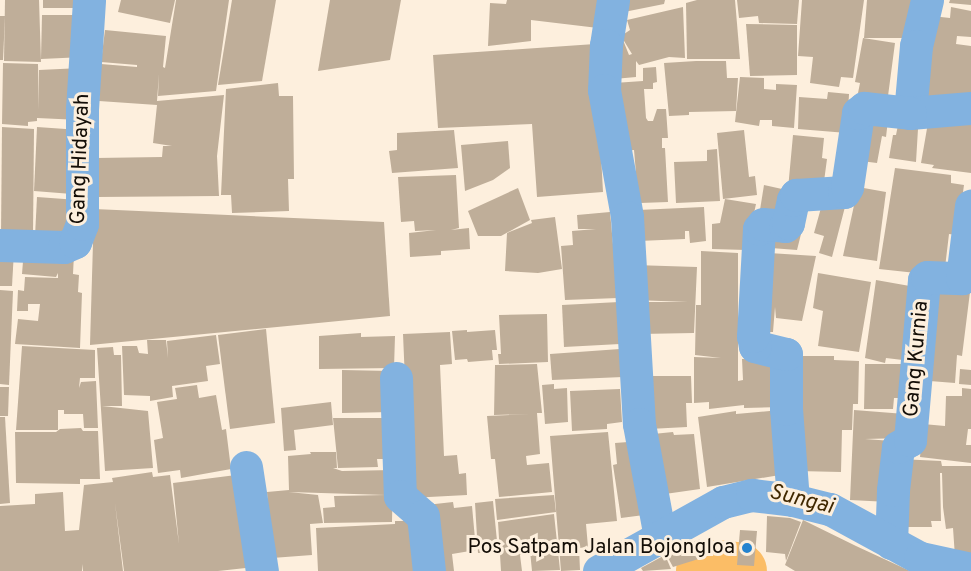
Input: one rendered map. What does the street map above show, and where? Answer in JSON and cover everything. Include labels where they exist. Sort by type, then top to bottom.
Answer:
[{"type":"street","name":"Gang Hidayah","points":[[0,244],[64,247],[75,242],[82,224],[82,109],[89,0]]},
{"type":"street","points":[[614,0],[606,45],[603,90],[627,217],[639,424],[660,537]]},
{"type":"street","points":[[910,112],[916,46],[927,0]]},
{"type":"street","points":[[793,491],[786,409],[786,354],[755,346],[753,336],[759,229],[763,224],[785,226],[788,223],[796,195],[844,192],[847,187],[858,113],[864,108],[910,112],[971,108]]},
{"type":"street","name":"Gang Kurnia","points":[[891,543],[892,490],[898,447],[910,440],[924,280],[927,277],[960,278],[963,276],[971,206]]},
{"type":"street","points":[[396,378],[400,496],[423,516],[429,571]]},
{"type":"street","points":[[246,467],[262,571]]},
{"type":"street","points":[[598,571],[723,502],[752,495],[793,491],[920,558],[971,568]]},
{"type":"building","points":[[5,0],[39,0],[41,62],[4,61]]},
{"type":"building","points":[[43,0],[86,0],[86,8],[43,8]]},
{"type":"building","points":[[121,0],[175,0],[170,23],[118,12]]},
{"type":"building","points":[[176,0],[229,0],[216,91],[158,96],[159,74],[157,101],[224,95],[217,156],[219,196],[97,197],[96,158],[162,157],[163,146],[172,146],[153,143],[157,105],[99,101],[101,64],[137,67],[137,65],[101,62],[105,30],[166,36],[163,67],[165,68]]},
{"type":"building","points":[[232,0],[276,0],[262,81],[218,85]]},
{"type":"building","points":[[330,0],[401,0],[390,60],[318,71]]},
{"type":"building","points":[[507,0],[601,0],[598,28],[531,20],[531,41],[488,46],[490,3],[506,4]]},
{"type":"building","points":[[617,0],[665,0],[664,4],[624,12]]},
{"type":"building","points":[[697,0],[735,0],[740,59],[687,59],[686,3]]},
{"type":"building","points":[[737,0],[799,0],[797,24],[759,23],[758,16],[739,18]]},
{"type":"building","points":[[802,0],[864,0],[853,78],[841,77],[839,87],[810,83],[813,57],[798,56]]},
{"type":"building","points":[[867,0],[918,0],[916,38],[864,38]]},
{"type":"building","points":[[950,0],[971,0],[971,5],[949,3]]},
{"type":"building","points":[[683,7],[685,58],[669,57],[639,65],[636,61],[636,77],[614,79],[623,40],[629,55],[632,54],[621,36],[630,30],[627,20]]},
{"type":"building","points":[[951,7],[971,11],[971,37],[957,36],[956,44],[971,46],[971,101],[914,96],[932,16],[950,18]]},
{"type":"building","points":[[42,15],[86,15],[84,57],[41,59]]},
{"type":"building","points":[[0,16],[5,16],[3,60],[0,60]]},
{"type":"building","points":[[746,24],[797,25],[797,75],[750,76]]},
{"type":"building","points":[[863,38],[895,43],[888,96],[858,93],[860,83],[855,82]]},
{"type":"building","points":[[595,44],[603,192],[537,197],[532,124],[438,128],[433,55]]},
{"type":"building","points":[[726,61],[727,78],[738,78],[736,111],[689,112],[689,115],[669,116],[664,63]]},
{"type":"building","points":[[3,63],[38,64],[39,110],[39,70],[81,68],[80,120],[37,118],[37,121],[28,122],[28,126],[2,124]]},
{"type":"building","points":[[656,67],[657,82],[653,83],[653,89],[644,89],[646,118],[648,121],[653,121],[657,109],[666,109],[668,138],[662,138],[662,148],[665,148],[668,202],[640,203],[627,174],[636,173],[634,150],[622,151],[614,83],[643,81],[643,68]]},
{"type":"building","points":[[740,77],[764,78],[764,89],[776,90],[776,84],[797,85],[794,128],[772,126],[772,120],[760,120],[759,126],[735,122]]},
{"type":"building","points":[[278,83],[279,96],[293,96],[294,179],[288,179],[289,211],[232,213],[231,195],[221,195],[226,89]]},
{"type":"building","points":[[828,92],[849,94],[847,133],[798,129],[799,97],[827,99]]},
{"type":"building","points":[[867,117],[888,120],[886,137],[882,136],[877,163],[861,161]]},
{"type":"building","points":[[929,117],[971,121],[971,173],[932,168],[934,165],[921,163]]},
{"type":"building","points":[[898,125],[918,129],[916,162],[889,158],[893,135],[896,135]]},
{"type":"building","points":[[2,127],[34,129],[33,235],[1,235]]},
{"type":"building","points":[[37,127],[80,130],[72,194],[34,191]]},
{"type":"building","points":[[454,130],[458,168],[392,173],[389,151],[397,150],[397,133]]},
{"type":"building","points":[[744,130],[749,177],[755,176],[757,195],[723,199],[717,133]]},
{"type":"building","points":[[793,135],[824,138],[822,158],[827,159],[823,189],[788,189]]},
{"type":"building","points":[[508,141],[510,168],[493,180],[465,191],[461,145]]},
{"type":"building","points":[[717,149],[720,201],[676,203],[674,162],[707,161],[707,150]]},
{"type":"building","points":[[895,168],[951,175],[951,183],[964,185],[957,235],[949,234],[944,276],[879,269]]},
{"type":"building","points":[[456,175],[459,228],[451,230],[469,228],[470,249],[441,251],[441,255],[410,257],[409,233],[436,230],[415,231],[414,221],[401,222],[398,177]]},
{"type":"building","points":[[764,185],[782,189],[776,218],[759,216]]},
{"type":"building","points":[[858,187],[886,192],[877,261],[843,256]]},
{"type":"building","points":[[518,188],[530,220],[501,236],[478,236],[468,211]]},
{"type":"building","points":[[37,197],[78,200],[74,239],[35,236]]},
{"type":"building","points":[[824,197],[846,203],[832,257],[819,253],[824,236],[814,233]]},
{"type":"building","points":[[725,199],[756,204],[746,250],[712,249],[712,224],[720,223]]},
{"type":"building","points":[[704,207],[706,241],[690,243],[689,231],[685,231],[685,239],[639,241],[638,210]]},
{"type":"building","points":[[94,209],[384,222],[390,316],[90,345]]},
{"type":"building","points":[[610,212],[618,298],[565,300],[561,246],[573,245],[572,231],[596,229],[578,229],[577,215]]},
{"type":"building","points":[[555,217],[562,269],[538,273],[505,271],[507,233],[532,223],[531,220]]},
{"type":"building","points":[[805,218],[797,250],[771,248],[773,238]]},
{"type":"building","points":[[24,249],[74,254],[73,274],[79,275],[78,292],[82,293],[80,348],[15,344],[18,319],[38,321],[40,304],[28,304],[28,311],[17,311],[18,290],[24,291],[25,277],[58,278],[58,273],[56,277],[22,274]]},
{"type":"building","points":[[0,250],[14,251],[12,286],[0,286]]},
{"type":"building","points":[[701,251],[738,253],[738,381],[743,380],[742,359],[780,360],[782,407],[744,408],[744,405],[709,409],[709,402],[694,403],[694,357],[721,358],[695,355],[696,305],[701,305]]},
{"type":"building","points":[[769,253],[816,256],[802,321],[776,318],[775,307],[773,332],[758,332]]},
{"type":"building","points":[[634,265],[697,267],[694,333],[640,334],[638,302],[688,302],[634,300]]},
{"type":"building","points":[[818,273],[871,282],[859,352],[818,346],[823,311],[813,308]]},
{"type":"building","points":[[876,280],[921,288],[911,361],[886,358],[885,363],[865,358]]},
{"type":"building","points":[[929,281],[971,284],[962,356],[957,355],[955,383],[917,380]]},
{"type":"building","points":[[0,290],[13,291],[9,385],[0,384]]},
{"type":"building","points":[[619,302],[620,344],[564,347],[562,305]]},
{"type":"building","points":[[547,314],[548,362],[499,364],[498,354],[501,354],[499,315]]},
{"type":"building","points":[[266,329],[275,423],[230,429],[218,335]]},
{"type":"building","points":[[467,330],[467,332],[495,330],[497,350],[492,350],[493,360],[468,362],[467,359],[455,360],[452,331]]},
{"type":"building","points":[[450,332],[452,364],[440,365],[444,456],[457,455],[459,474],[466,473],[467,495],[410,498],[403,334]]},
{"type":"building","points":[[361,333],[361,337],[395,336],[394,368],[319,369],[319,336]]},
{"type":"building","points":[[216,335],[220,364],[206,366],[208,381],[172,386],[173,397],[150,401],[150,396],[124,395],[122,346],[137,346],[139,353],[148,354],[147,340],[166,340],[168,358],[167,341]]},
{"type":"building","points":[[22,346],[95,350],[95,378],[80,378],[79,388],[81,382],[96,381],[98,428],[84,428],[83,414],[64,414],[64,410],[58,410],[58,430],[16,430]]},
{"type":"building","points":[[113,347],[114,355],[121,355],[122,406],[102,406],[148,411],[153,468],[105,471],[97,348]]},
{"type":"building","points":[[620,349],[623,377],[552,380],[550,354]]},
{"type":"building","points":[[793,356],[834,356],[834,360],[859,361],[858,404],[853,404],[852,430],[842,430],[841,472],[798,471]]},
{"type":"building","points":[[537,364],[542,413],[537,413],[540,454],[526,456],[527,465],[549,463],[552,492],[499,497],[495,459],[491,459],[487,416],[532,414],[494,415],[495,365]]},
{"type":"building","points":[[865,364],[905,364],[905,398],[894,398],[893,409],[864,409]]},
{"type":"building","points":[[960,369],[971,370],[971,385],[959,384]]},
{"type":"building","points":[[342,370],[391,371],[391,412],[342,413]]},
{"type":"building","points":[[647,376],[691,376],[692,403],[686,403],[687,427],[649,429]]},
{"type":"building","points":[[554,384],[554,389],[567,388],[568,422],[545,424],[542,385]]},
{"type":"building","points":[[197,385],[199,398],[216,395],[222,430],[226,429],[231,469],[181,478],[180,470],[158,473],[154,440],[163,438],[157,402],[177,399],[175,388]]},
{"type":"building","points":[[0,387],[9,387],[8,416],[0,416]]},
{"type":"building","points":[[962,388],[971,389],[971,429],[968,429],[966,445],[971,445],[971,463],[920,457],[923,424],[945,426],[946,396],[962,396]]},
{"type":"building","points":[[620,389],[622,422],[607,424],[607,429],[572,431],[570,391]]},
{"type":"building","points":[[331,402],[333,425],[294,430],[296,450],[284,451],[281,408]]},
{"type":"building","points":[[780,410],[786,474],[707,487],[698,417],[736,411],[736,414]]},
{"type":"building","points":[[854,410],[905,414],[904,438],[865,439],[892,441],[889,502],[850,500]]},
{"type":"building","points":[[0,417],[5,417],[10,503],[0,504]]},
{"type":"building","points":[[333,418],[385,418],[392,459],[377,459],[378,467],[338,468]]},
{"type":"building","points":[[81,428],[83,431],[98,431],[100,479],[80,479],[80,484],[16,483],[15,432],[56,432],[60,429]]},
{"type":"building","points":[[608,432],[617,521],[586,524],[588,547],[579,548],[580,570],[561,571],[550,436]]},
{"type":"building","points":[[673,432],[674,435],[694,434],[700,489],[658,495],[653,434]]},
{"type":"building","points":[[628,442],[644,515],[621,518],[613,465],[617,464],[615,443]]},
{"type":"building","points":[[310,452],[336,452],[337,468],[333,468],[342,471],[393,470],[392,522],[324,523],[323,508],[335,507],[334,496],[386,495],[289,492],[318,495],[323,523],[310,524],[312,555],[272,558],[267,492],[289,490],[288,456],[311,454]]},
{"type":"building","points":[[899,459],[941,461],[942,466],[971,466],[971,556],[955,557],[953,528],[946,529],[942,473],[940,473],[941,521],[931,521],[932,527],[903,527]]},
{"type":"building","points":[[152,472],[153,477],[170,475],[179,544],[173,483],[244,474],[255,567],[218,571],[124,571],[115,503],[123,571],[83,571],[82,564],[82,571],[0,571],[0,506],[35,504],[35,494],[63,492],[65,531],[79,530],[84,485],[113,482],[112,478]]},
{"type":"building","points":[[554,495],[556,512],[497,520],[495,499]]},
{"type":"building","points":[[493,501],[498,551],[478,553],[475,503]]},
{"type":"building","points":[[453,502],[454,508],[472,506],[476,550],[452,554],[454,571],[436,571],[426,505]]},
{"type":"building","points":[[554,514],[560,570],[532,571],[529,541],[529,554],[520,555],[522,571],[501,571],[498,522]]},
{"type":"building","points":[[767,516],[790,518],[801,522],[786,561],[785,554],[766,552]]},
{"type":"building","points":[[803,520],[910,571],[795,571],[785,565]]},
{"type":"building","points":[[395,521],[419,521],[423,571],[318,571],[316,528],[395,524]]},
{"type":"building","name":"Pos Satpam Jalan Bojongloa","points":[[740,530],[757,531],[754,566],[737,565]]},
{"type":"building","points":[[700,539],[708,556],[673,567],[666,554]]},
{"type":"building","points":[[665,555],[671,569],[643,571],[641,568]]},
{"type":"waterway","points":[[705,571],[714,569],[738,571]]},
{"type":"place","name":"Pos Satpam Jalan Bojongloa","points":[[747,548]]},
{"type":"water label","name":"Sungai","points":[[801,500]]}]
